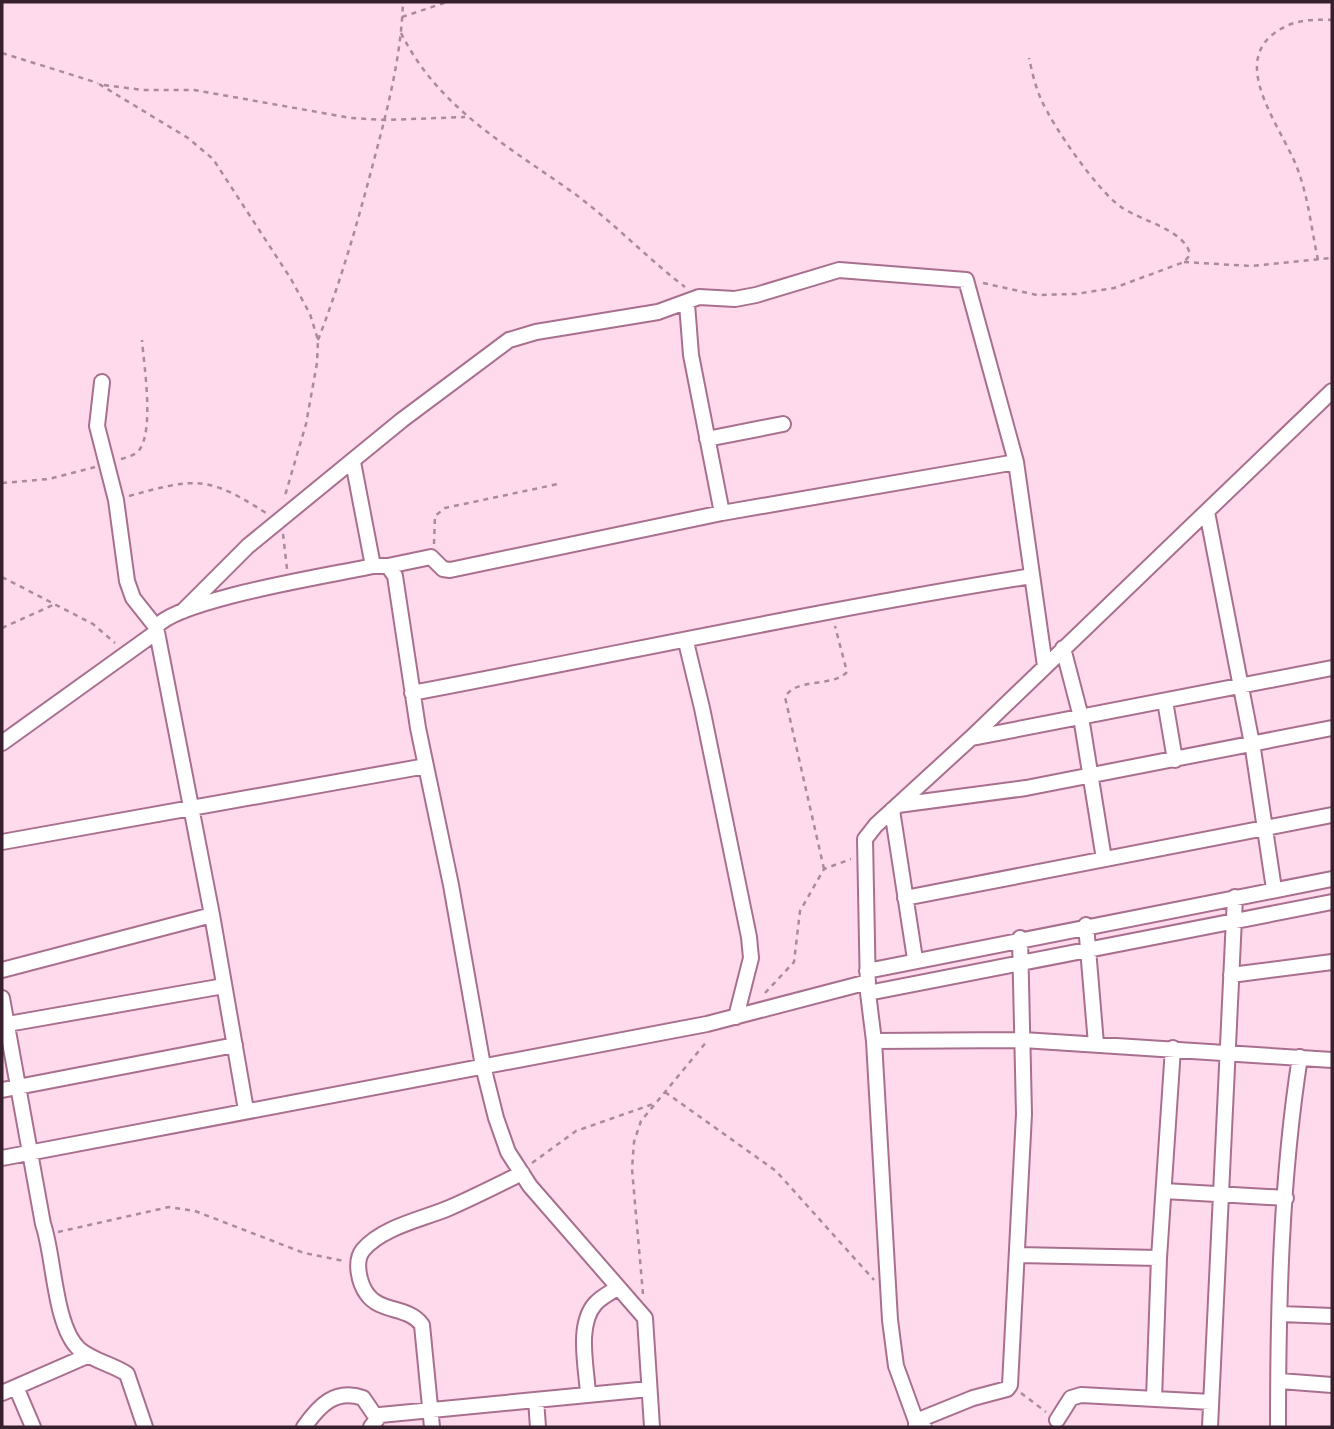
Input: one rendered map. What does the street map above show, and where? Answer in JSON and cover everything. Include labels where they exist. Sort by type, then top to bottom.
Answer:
[{"type":"street","points":[[182,611],[238,555],[402,421],[509,340],[536,332],[629,318],[693,301],[757,295],[839,270],[966,280],[1016,461],[1045,666]]},
{"type":"street","points":[[693,301],[691,355],[722,513]]},
{"type":"street","points":[[102,382],[97,426],[116,500],[127,582],[133,598],[155,630],[212,915],[246,1110]]},
{"type":"street","points":[[1020,938],[1024,1114],[1010,1385],[1007,1389],[973,1398],[918,1425],[896,1366],[868,982],[865,839],[1332,392]]},
{"type":"street","points":[[707,439],[783,424]]},
{"type":"street","points":[[2,743],[155,630],[167,617],[182,611],[288,583],[380,566],[435,558],[443,569],[450,570],[722,513],[1016,461]]},
{"type":"street","points":[[353,462],[380,566],[395,576],[412,693],[452,885],[483,1066],[504,1141],[522,1172],[577,1244],[645,1318],[652,1427]]},
{"type":"street","points":[[1207,512],[1252,744],[1275,889]]},
{"type":"street","points":[[412,693],[686,642],[831,611],[1032,576]]},
{"type":"street","points":[[686,642],[749,937],[751,958],[736,1017]]},
{"type":"street","points":[[1063,648],[1081,717],[1104,859]]},
{"type":"street","points":[[971,738],[1332,668]]},
{"type":"street","points":[[1165,701],[1175,760]]},
{"type":"street","points":[[895,808],[1091,776],[1332,728]]},
{"type":"street","points":[[2,842],[426,766]]},
{"type":"street","points":[[895,808],[915,959]]},
{"type":"street","points":[[905,898],[1332,815]]},
{"type":"street","points":[[868,982],[915,959],[1332,879]]},
{"type":"street","points":[[1210,1427],[1235,897]]},
{"type":"street","points":[[2,1158],[736,1017],[868,982],[1022,961],[1332,902]]},
{"type":"street","points":[[2,970],[212,915]]},
{"type":"street","points":[[1086,926],[1096,1044]]},
{"type":"street","points":[[1231,975],[1332,962]]},
{"type":"street","points":[[4,1024],[224,986]]},
{"type":"street","points":[[2,998],[4,1024],[20,1087],[43,1224],[48,1232],[51,1267],[68,1333],[76,1346],[87,1356],[122,1371],[132,1380],[143,1427]]},
{"type":"street","points":[[874,1041],[1023,1040],[1228,1051],[1332,1060]]},
{"type":"street","points":[[2,1090],[235,1045]]},
{"type":"street","points":[[1154,1399],[1159,1258],[1173,1048]]},
{"type":"street","points":[[1278,1427],[1290,1125],[1300,1057]]},
{"type":"street","points":[[432,1427],[422,1325],[409,1314],[376,1304],[366,1294],[357,1263],[361,1252],[383,1235],[475,1196],[522,1172]]},
{"type":"street","points":[[1164,1191],[1286,1198]]},
{"type":"street","points":[[1018,1255],[1159,1258]]},
{"type":"street","points":[[588,1395],[585,1347],[589,1312],[597,1302],[617,1288]]},
{"type":"street","points":[[1282,1314],[1332,1316]]},
{"type":"street","points":[[2,1393],[87,1356]]},
{"type":"street","points":[[1280,1381],[1332,1385]]},
{"type":"street","points":[[16,1387],[33,1427]]},
{"type":"street","points":[[304,1427],[324,1404],[344,1394],[363,1398],[373,1422],[431,1409],[649,1389]]},
{"type":"street","points":[[1057,1420],[1067,1403],[1076,1396],[1211,1402]]},
{"type":"street","points":[[536,1400],[538,1427]]},
{"type":"path","points":[[288,583],[282,520],[284,495],[314,389],[318,340],[360,222],[385,120],[401,33],[402,2]]},
{"type":"path","points":[[402,17],[447,2]]},
{"type":"path","points":[[1318,260],[1300,175],[1263,96],[1255,66],[1258,51],[1266,40],[1289,23],[1332,20]]},
{"type":"path","points":[[401,33],[421,68],[466,117],[503,147],[576,195],[693,301]]},
{"type":"path","points":[[2,53],[99,84],[143,90],[194,90],[351,118],[385,120],[466,117]]},
{"type":"path","points":[[1029,58],[1041,100],[1077,157],[1120,206],[1185,243],[1191,255],[1184,262]]},
{"type":"path","points":[[99,84],[188,138],[213,159],[292,279],[310,314],[318,340]]},
{"type":"path","points":[[966,280],[1037,295],[1076,294],[1114,288],[1184,262],[1251,266],[1332,258]]},
{"type":"path","points":[[2,483],[49,479],[136,453],[143,441],[146,392],[142,340]]},
{"type":"path","points":[[116,500],[191,481],[204,482],[227,490],[282,520]]},
{"type":"path","points":[[435,558],[433,523],[439,511],[558,484]]},
{"type":"path","points":[[2,578],[93,624],[125,652]]},
{"type":"path","points":[[2,628],[54,604]]},
{"type":"path","points":[[824,869],[785,697],[793,688],[841,678],[847,672],[831,611]]},
{"type":"path","points":[[764,994],[794,962],[800,911],[824,869],[864,854]]},
{"type":"path","points":[[645,1318],[632,1169],[634,1142],[641,1121],[702,1044],[713,1036]]},
{"type":"path","points":[[665,1092],[776,1171],[868,1275],[889,1288]]},
{"type":"path","points":[[522,1172],[547,1149],[576,1131],[656,1102]]},
{"type":"path","points":[[48,1232],[69,1231],[169,1207],[208,1215],[304,1253],[357,1263]]},
{"type":"path","points":[[1010,1385],[1057,1420]]}]
